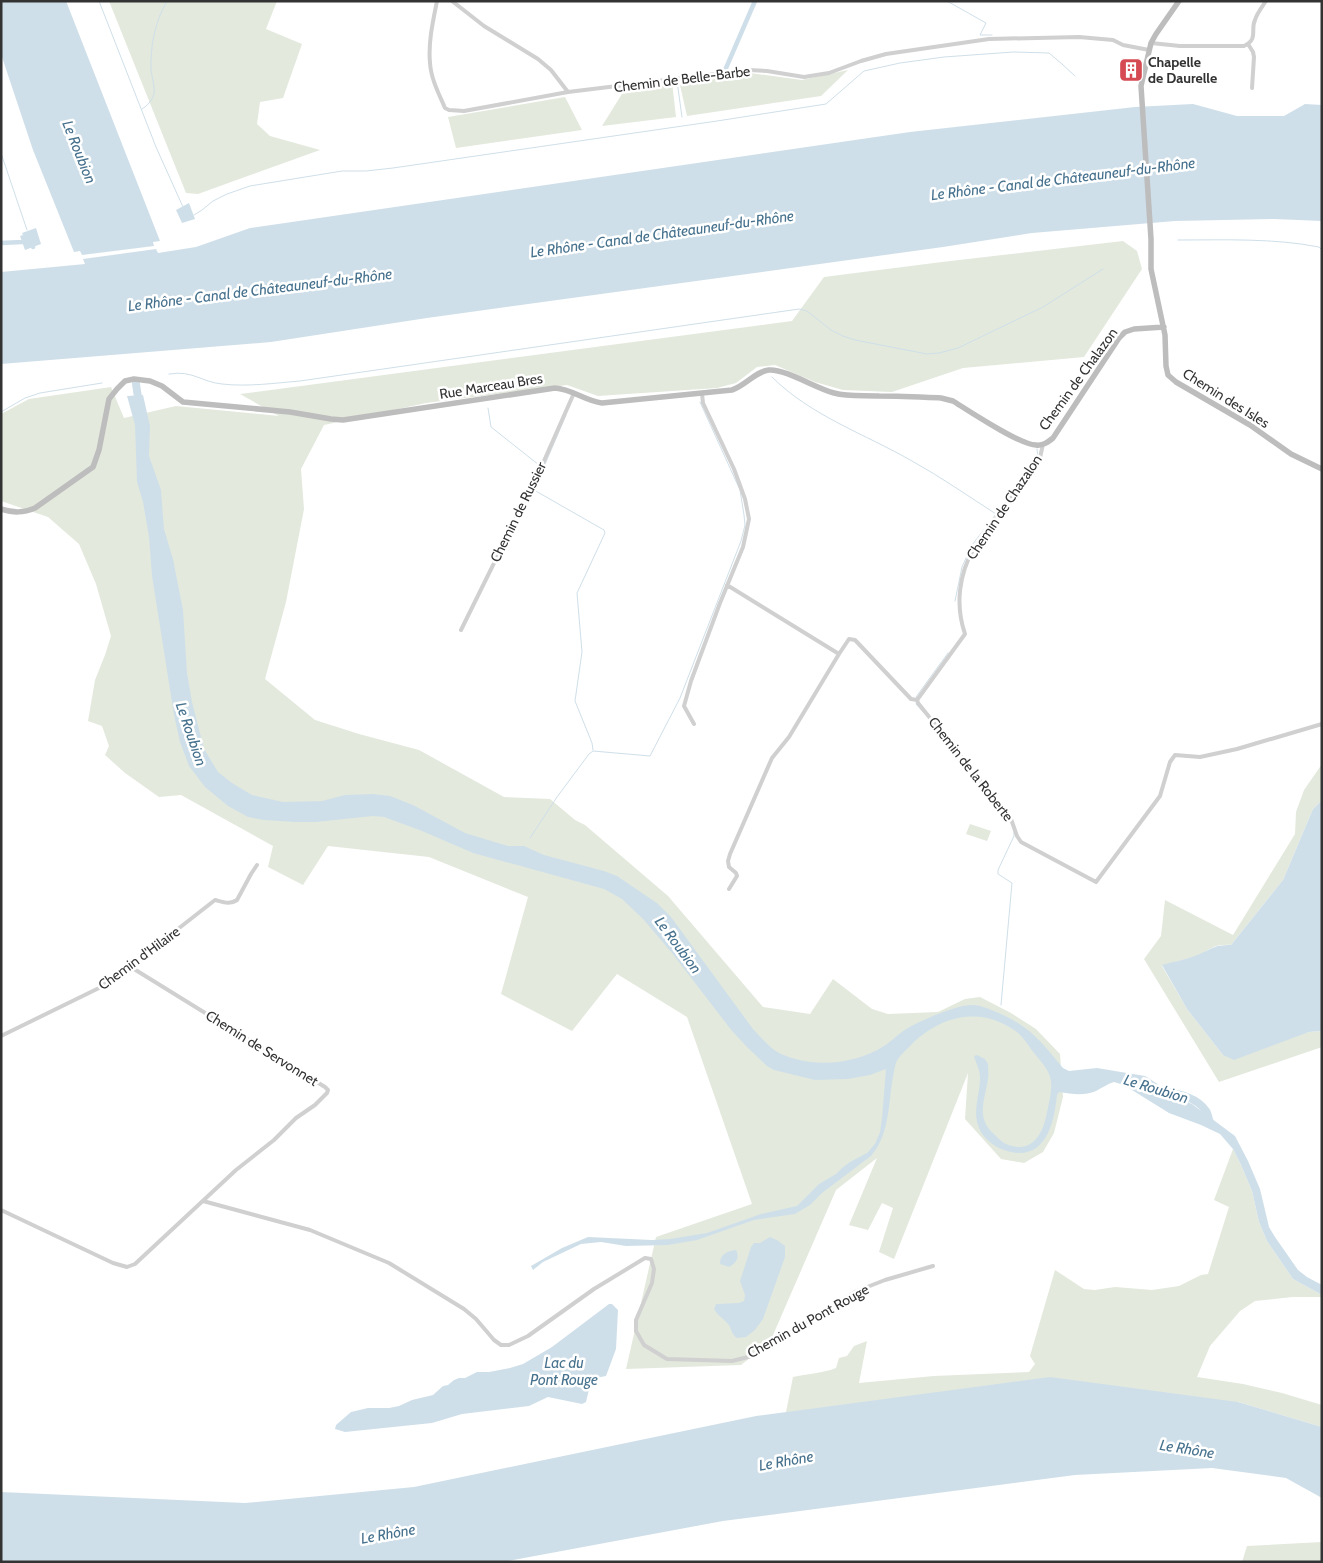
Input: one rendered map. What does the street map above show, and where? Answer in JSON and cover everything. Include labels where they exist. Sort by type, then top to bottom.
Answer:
[{"type":"street","name":"Chemin de Belle-Barbe","points":[[437,1],[431,28],[430,64],[432,75],[445,108],[449,110],[464,111],[568,92],[748,70],[804,77],[829,73],[886,54],[989,39],[1079,37],[1113,40],[1123,45],[1149,50]]},
{"type":"street","points":[[452,1],[484,26],[538,59],[568,92]]},
{"type":"street","points":[[1151,43],[1180,46],[1236,46],[1248,44],[1253,37],[1254,20],[1266,1]]},
{"type":"street","name":"Chemin des Isles","points":[[1177,3],[1151,43],[1141,86],[1151,269],[1164,327],[1168,375],[1176,382],[1250,425],[1275,444],[1322,469]]},
{"type":"street","points":[[1248,44],[1254,57],[1252,88]]},
{"type":"street","name":"Chemin de Chalazon","points":[[1043,444],[1053,438],[1119,338],[1125,332],[1134,329],[1164,327]]},
{"type":"street","name":"Rue Marceau Bres","points":[[1,509],[18,513],[35,508],[93,466],[99,450],[110,399],[125,382],[134,379],[156,383],[183,402],[290,412],[343,420],[555,388],[565,389],[593,402],[602,403],[702,394],[732,390],[742,386],[760,373],[774,370],[833,393],[850,396],[941,398],[953,401],[1022,442],[1030,445],[1043,444]]},
{"type":"street","name":"Chemin de Russier","points":[[461,630],[540,470],[574,393]]},
{"type":"street","points":[[694,724],[684,706],[691,681],[743,547],[749,519],[745,499],[734,469],[703,403],[702,394]]},
{"type":"street","name":"Chemin de Chazalon","points":[[916,700],[964,634],[959,612],[959,596],[967,560],[1031,473],[1040,458],[1043,444]]},
{"type":"street","points":[[727,585],[839,654]]},
{"type":"street","points":[[729,889],[736,876],[736,873],[729,867],[730,854],[772,758],[789,737],[846,641],[849,639],[854,640],[908,696],[916,700]]},
{"type":"street","name":"Chemin de la Roberte","points":[[916,700],[1011,819],[1021,842],[1096,882],[1160,796],[1170,762],[1175,755],[1200,757],[1237,749],[1322,724]]},
{"type":"street","name":"Chemin d'Hilaire","points":[[1,1036],[99,988],[215,900],[230,904],[237,900],[257,865]]},
{"type":"street","name":"Chemin de Servonnet","points":[[128,967],[266,1050],[328,1090],[315,1105],[296,1118],[274,1140],[236,1170],[203,1201]]},
{"type":"street","points":[[1,1210],[113,1263],[128,1267],[135,1264],[203,1201]]},
{"type":"street","name":"Chemin du Pont Rouge","points":[[203,1201],[310,1230],[399,1268],[464,1309],[501,1345],[509,1345],[528,1336],[594,1289],[645,1258],[651,1259],[654,1269],[652,1282],[636,1320],[636,1330],[644,1345],[667,1359],[732,1361],[752,1356],[857,1291],[885,1280],[933,1266]]},
{"type":"shaded area","points":[[109,1],[277,1],[266,29],[302,44],[283,98],[260,102],[257,124],[270,136],[320,150],[198,194],[186,193]]},
{"type":"shaded area","points":[[848,70],[821,96],[687,116],[680,85],[750,73],[802,80]]},
{"type":"shaded area","points":[[672,82],[676,117],[602,126],[625,89]]},
{"type":"shaded area","points":[[565,97],[582,130],[456,148],[448,117]]},
{"type":"shaded area","points":[[1123,241],[1137,251],[1142,269],[1084,357],[963,368],[892,392],[843,390],[815,382],[775,365],[757,367],[736,383],[717,388],[598,396],[567,385],[426,403],[324,425],[301,469],[304,509],[286,602],[265,679],[315,720],[419,750],[504,797],[550,799],[575,820],[585,825],[668,896],[763,1007],[810,1014],[833,979],[872,1009],[888,1014],[938,1012],[965,999],[980,997],[1036,1029],[1060,1054],[1063,1097],[1054,1133],[1043,1152],[1024,1163],[1001,1159],[965,1119],[968,1073],[894,1259],[879,1252],[893,1208],[882,1203],[868,1230],[849,1225],[877,1158],[836,1190],[770,1342],[741,1365],[626,1369],[656,1237],[752,1204],[687,1017],[617,974],[572,1031],[501,994],[528,897],[429,857],[328,846],[303,885],[268,867],[273,846],[181,795],[159,797],[125,773],[105,755],[109,746],[102,726],[88,721],[95,680],[111,636],[96,584],[79,544],[48,517],[1,501],[1,414],[29,399],[111,387],[124,418],[176,406],[279,416],[240,394],[792,321],[824,277]]},
{"type":"shaded area","points":[[1322,764],[1322,800],[1313,809],[1283,880],[1231,945],[1216,946],[1197,956],[1162,966],[1187,1009],[1223,1055],[1309,1032],[1322,1031],[1322,1047],[1219,1082],[1144,959],[1161,936],[1165,900],[1233,935],[1295,834],[1296,812],[1304,790]]},
{"type":"shaded area","points":[[970,824],[991,831],[987,841],[966,834]]},
{"type":"shaded area","points":[[1233,1149],[1252,1191],[1259,1222],[1267,1241],[1293,1279],[1322,1295],[1322,1297],[1292,1297],[1255,1301],[1240,1311],[1210,1346],[1197,1377],[1243,1384],[1322,1405],[1322,1427],[1238,1402],[786,1412],[793,1377],[836,1368],[839,1358],[847,1356],[854,1346],[867,1341],[859,1383],[934,1376],[1029,1372],[1035,1364],[1030,1356],[1055,1270],[1084,1289],[1095,1290],[1115,1287],[1152,1290],[1179,1286],[1201,1275],[1208,1274],[1229,1207],[1214,1200]]},
{"type":"shaded area","points":[[1322,1542],[1322,1562],[1242,1562],[1247,1546]]},
{"type":"water","points":[[1,1],[66,1],[160,241],[153,242],[154,246],[82,255],[80,251],[74,252],[33,150],[1,54]]},
{"type":"water","name":"Le Rhône - Canal de Châteauneuf-du-Rhône","points":[[1193,104],[1237,116],[1284,116],[1305,104],[1322,105],[1322,221],[1274,219],[1175,221],[1032,233],[427,318],[271,342],[1,364],[1,272],[85,264],[83,259],[156,249],[158,253],[196,247],[250,228],[910,132],[1135,107]]},
{"type":"water","points":[[189,203],[195,219],[182,223],[176,210]]},
{"type":"water","points":[[36,228],[41,244],[25,250],[20,236],[23,235],[22,233]]},
{"type":"water","points":[[143,395],[150,426],[149,456],[161,490],[164,529],[173,559],[183,610],[187,673],[192,702],[204,749],[218,772],[232,783],[252,795],[283,802],[322,801],[345,795],[373,794],[390,796],[413,805],[465,833],[508,846],[524,846],[544,855],[617,876],[657,903],[671,917],[753,1029],[773,1049],[793,1058],[820,1063],[847,1061],[884,1046],[905,1030],[922,1021],[948,1010],[972,1005],[980,1006],[1006,1016],[1025,1028],[1040,1041],[1063,1068],[1069,1071],[1097,1068],[1145,1076],[1192,1104],[1235,1136],[1260,1189],[1269,1227],[1298,1270],[1322,1285],[1322,1295],[1293,1279],[1267,1241],[1259,1222],[1252,1191],[1241,1165],[1233,1149],[1220,1134],[1169,1113],[1124,1085],[1114,1082],[1091,1093],[1082,1094],[1059,1092],[1049,1130],[1038,1147],[1029,1152],[1018,1153],[1004,1150],[989,1142],[981,1132],[977,1122],[976,1109],[980,1078],[974,1056],[977,1055],[985,1059],[988,1064],[983,1108],[985,1122],[989,1129],[1004,1143],[1022,1147],[1034,1141],[1039,1135],[1045,1120],[1051,1093],[1051,1082],[1045,1066],[1017,1032],[987,1018],[974,1017],[947,1021],[934,1027],[922,1035],[901,1055],[895,1068],[885,1129],[871,1156],[822,1193],[810,1205],[795,1214],[754,1220],[697,1240],[668,1245],[626,1246],[601,1242],[581,1244],[543,1262],[533,1270],[531,1266],[562,1248],[588,1237],[670,1239],[707,1233],[761,1214],[797,1206],[819,1184],[836,1174],[850,1162],[867,1153],[875,1144],[880,1132],[886,1069],[870,1075],[848,1079],[815,1080],[774,1070],[767,1066],[732,1031],[672,953],[643,919],[622,899],[604,889],[473,853],[384,817],[373,816],[316,822],[295,822],[248,817],[228,806],[205,787],[189,766],[180,742],[152,576],[149,537],[143,502],[137,482],[135,425],[127,396]]},
{"type":"water","points":[[1322,800],[1322,1031],[1309,1032],[1234,1060],[1223,1055],[1187,1009],[1162,965],[1193,957],[1216,947],[1231,945],[1283,880],[1313,809]]},
{"type":"water","points":[[770,1237],[785,1246],[785,1257],[763,1319],[755,1330],[746,1337],[737,1338],[728,1324],[714,1309],[716,1304],[744,1301],[745,1295],[740,1281],[751,1247],[754,1243],[760,1243]]},
{"type":"water","points":[[736,1250],[737,1260],[734,1264],[729,1267],[720,1264],[721,1258],[725,1254]]},
{"type":"water","name":"Lac du Pont Rouge","points":[[609,1304],[612,1304],[618,1310],[616,1349],[606,1376],[595,1378],[591,1381],[586,1402],[582,1404],[548,1397],[529,1406],[462,1414],[432,1423],[345,1432],[335,1429],[336,1425],[351,1412],[368,1408],[399,1406],[412,1400],[433,1395],[443,1386],[459,1378],[465,1378],[477,1372],[489,1372],[523,1364],[552,1347]]},
{"type":"water","name":"Le Rhône","points":[[1050,1377],[1238,1402],[1322,1427],[1322,1498],[1286,1478],[1212,1468],[1075,1475],[723,1521],[502,1562],[1,1562],[1,1492],[245,1503],[414,1487],[756,1416]]},
{"type":"waterway","points":[[99,1],[156,147],[183,207]]},
{"type":"waterway","points":[[142,109],[149,103],[154,94],[151,70],[152,43],[159,17],[167,1]]},
{"type":"waterway","points":[[726,68],[755,1]]},
{"type":"waterway","points":[[947,1],[986,23],[980,35],[992,35]]},
{"type":"waterway","points":[[194,215],[213,201],[250,186],[342,171],[393,168],[826,104],[864,71],[900,63],[944,57],[1013,52],[1049,53],[1075,76]]},
{"type":"waterway","points":[[682,117],[677,81],[723,75]]},
{"type":"waterway","points":[[1,153],[27,230]]},
{"type":"waterway","points":[[1,243],[31,240],[33,247]]},
{"type":"waterway","points":[[1178,240],[1267,241],[1302,244],[1319,247],[1322,250]]},
{"type":"waterway","points":[[169,374],[191,375],[215,383],[232,385],[300,381],[799,309],[807,311],[831,330],[855,340],[927,354],[939,353],[958,348],[1043,307],[1103,269]]},
{"type":"waterway","points":[[772,377],[787,391],[821,414],[923,467],[996,514],[972,545],[962,567],[955,601]]},
{"type":"waterway","points":[[1,412],[25,398],[40,393],[102,383]]},
{"type":"waterway","name":"Le Roubion","points":[[136,384],[139,404]]},
{"type":"waterway","points":[[530,838],[557,797],[593,751],[650,756],[680,698],[741,541],[745,525],[740,490],[700,402]]},
{"type":"waterway","points":[[488,408],[491,427],[539,465]]},
{"type":"waterway","points":[[566,415],[534,490],[604,530],[605,533],[577,593],[582,652],[575,701],[593,750]]},
{"type":"waterway","points":[[1037,449],[1038,458]]},
{"type":"waterway","points":[[916,697],[948,653]]},
{"type":"waterway","points":[[916,704],[924,713]]},
{"type":"waterway","points":[[967,767],[976,779]]},
{"type":"waterway","points":[[978,781],[999,808]]},
{"type":"waterway","points":[[1001,1005],[1012,883],[998,874],[998,870],[1014,836],[1014,832]]},
{"type":"waterway","name":"Le Roubion","points":[[1163,1091],[1175,1093],[1198,1102],[1206,1111],[1211,1124]]},
{"type":"place","name":"Chapelle de Daurelle","points":[[1131,70]]}]
